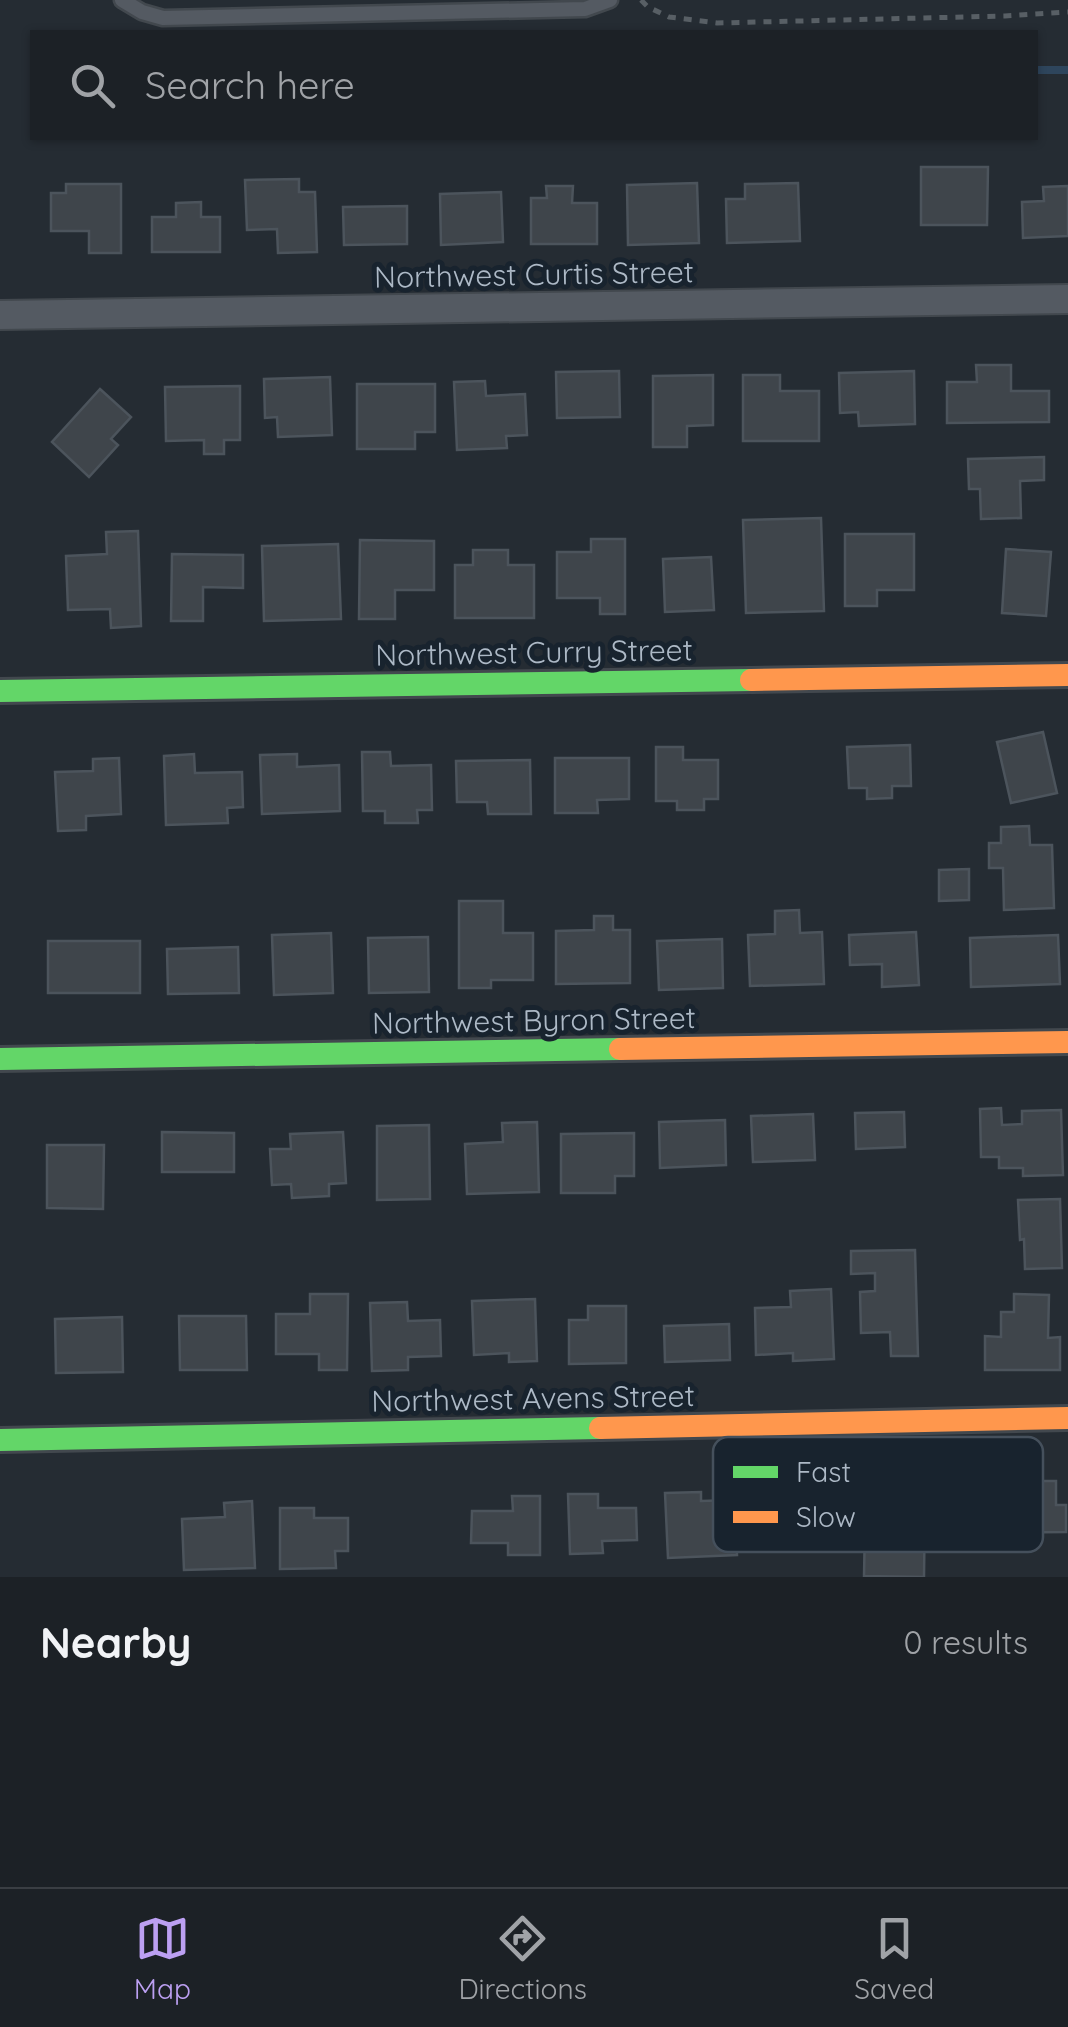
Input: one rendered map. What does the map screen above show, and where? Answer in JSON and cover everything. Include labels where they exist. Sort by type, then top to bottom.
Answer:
[{"type":"street","name":"Northwest Curtis Street","points":[[0,315],[1068,299]]},
{"type":"street","name":"Northwest Curry Street","points":[[0,691],[1068,675]]},
{"type":"street","name":"Northwest Byron Street","points":[[0,1059],[1068,1042]]},
{"type":"street","name":"Northwest Avens Street","points":[[0,1440],[1068,1418]]},
{"type":"lane","points":[[122,0],[163,18],[585,8],[610,0]]},
{"type":"path","points":[[640,0],[669,17],[717,23],[1068,12]]},
{"type":"building","points":[[921,167],[988,167],[987,225],[921,225]]},
{"type":"building","points":[[299,179],[299,192],[315,192],[317,252],[278,253],[277,229],[247,230],[245,180]]},
{"type":"building","points":[[697,183],[699,243],[628,245],[627,185]]},
{"type":"building","points":[[798,183],[800,241],[727,243],[726,199],[745,199],[745,184]]},
{"type":"building","points":[[66,184],[121,184],[121,253],[89,253],[89,231],[51,231],[51,193],[66,193]]},
{"type":"building","points":[[546,186],[573,186],[572,203],[597,203],[597,244],[531,244],[531,198],[547,198]]},
{"type":"building","points":[[1068,186],[1068,236],[1023,238],[1022,202],[1044,201],[1043,187]]},
{"type":"building","points":[[501,192],[503,242],[441,245],[440,194]]},
{"type":"building","points":[[201,202],[201,217],[220,217],[220,252],[152,252],[152,217],[176,217],[176,203]]},
{"type":"building","points":[[407,206],[407,244],[344,245],[343,207]]},
{"type":"building","points":[[976,365],[1011,365],[1011,391],[1049,391],[1049,422],[947,423],[947,382],[977,382]]},
{"type":"building","points":[[619,371],[620,417],[557,418],[556,372]]},
{"type":"building","points":[[914,371],[915,424],[859,426],[858,412],[840,413],[839,373]]},
{"type":"building","points":[[713,375],[713,425],[687,426],[687,447],[653,447],[653,376]]},
{"type":"building","points":[[743,375],[780,375],[780,391],[819,391],[819,441],[743,441]]},
{"type":"building","points":[[330,377],[332,435],[278,437],[277,417],[265,418],[264,379]]},
{"type":"building","points":[[485,381],[486,396],[525,394],[527,435],[506,436],[507,448],[457,450],[454,382]]},
{"type":"building","points":[[357,384],[435,384],[435,432],[415,432],[415,449],[357,449]]},
{"type":"building","points":[[240,386],[240,440],[224,440],[224,454],[204,454],[204,440],[166,441],[165,387]]},
{"type":"building","points":[[100,389],[131,417],[111,439],[118,445],[89,477],[52,442]]},
{"type":"building","points":[[1044,457],[1044,480],[1020,481],[1021,518],[981,519],[980,489],[969,489],[968,459]]},
{"type":"building","points":[[821,518],[824,611],[746,613],[743,520]]},
{"type":"building","points":[[138,531],[141,626],[111,628],[110,609],[68,610],[66,556],[107,554],[106,532]]},
{"type":"building","points":[[845,534],[914,534],[914,590],[877,590],[877,606],[845,606]]},
{"type":"building","points":[[591,539],[625,539],[625,614],[600,614],[600,598],[557,598],[557,552],[591,552]]},
{"type":"building","points":[[360,540],[434,541],[434,590],[395,590],[395,619],[359,619]]},
{"type":"building","points":[[338,544],[341,619],[264,621],[262,546]]},
{"type":"building","points":[[1006,549],[1051,552],[1046,616],[1002,613]]},
{"type":"building","points":[[473,550],[508,550],[508,565],[534,565],[534,618],[455,618],[455,565],[473,565]]},
{"type":"building","points":[[172,554],[243,555],[243,588],[203,587],[203,621],[171,621]]},
{"type":"building","points":[[711,557],[714,610],[665,612],[663,559]]},
{"type":"building","points":[[1043,732],[1057,793],[1011,803],[997,742]]},
{"type":"building","points":[[910,745],[911,786],[892,786],[892,798],[867,799],[867,788],[849,788],[847,747]]},
{"type":"building","points":[[656,747],[683,747],[683,760],[718,760],[718,799],[704,799],[704,810],[677,810],[677,801],[656,801]]},
{"type":"building","points":[[362,752],[390,752],[391,766],[431,765],[432,810],[417,810],[418,823],[385,823],[385,811],[363,811]]},
{"type":"building","points":[[194,754],[195,773],[242,772],[243,807],[227,808],[228,823],[166,825],[164,756]]},
{"type":"building","points":[[297,754],[297,767],[339,765],[340,811],[262,814],[260,755]]},
{"type":"building","points":[[119,758],[121,814],[86,816],[86,830],[58,831],[55,772],[93,771],[93,759]]},
{"type":"building","points":[[555,758],[629,758],[629,799],[597,800],[598,813],[555,813]]},
{"type":"building","points":[[530,760],[531,814],[488,814],[487,802],[457,802],[456,761]]},
{"type":"building","points":[[1029,826],[1030,845],[1052,845],[1054,908],[1004,910],[1003,868],[989,868],[989,843],[1001,843],[1001,827]]},
{"type":"building","points":[[969,869],[969,900],[939,901],[939,870]]},
{"type":"building","points":[[459,901],[503,901],[503,933],[533,933],[533,980],[491,980],[491,988],[459,988]]},
{"type":"building","points":[[799,910],[800,933],[822,932],[824,984],[750,986],[748,935],[775,934],[775,911]]},
{"type":"building","points":[[594,916],[613,916],[613,930],[630,930],[630,983],[556,984],[556,931],[594,930]]},
{"type":"building","points":[[916,932],[919,985],[882,987],[882,964],[850,965],[849,935]]},
{"type":"building","points":[[331,933],[333,993],[274,995],[272,935]]},
{"type":"building","points":[[1058,935],[1060,984],[971,987],[970,938]]},
{"type":"building","points":[[428,937],[429,992],[369,993],[368,938]]},
{"type":"building","points":[[722,939],[723,988],[659,990],[657,941]]},
{"type":"building","points":[[48,941],[140,941],[140,993],[48,993]]},
{"type":"building","points":[[238,947],[239,993],[168,994],[167,949]]},
{"type":"building","points":[[1001,1108],[1002,1125],[1022,1124],[1022,1111],[1061,1110],[1063,1175],[1023,1176],[1023,1168],[999,1168],[999,1157],[981,1157],[980,1109]]},
{"type":"building","points":[[904,1112],[905,1147],[856,1149],[855,1113]]},
{"type":"building","points":[[813,1114],[815,1160],[753,1162],[751,1116]]},
{"type":"building","points":[[725,1120],[726,1165],[660,1168],[659,1122]]},
{"type":"building","points":[[537,1122],[539,1192],[467,1194],[465,1144],[503,1142],[502,1123]]},
{"type":"building","points":[[429,1125],[430,1199],[377,1200],[377,1126]]},
{"type":"building","points":[[162,1132],[234,1133],[234,1172],[162,1172]]},
{"type":"building","points":[[343,1132],[346,1183],[329,1184],[329,1196],[292,1198],[291,1184],[272,1185],[270,1149],[291,1149],[290,1134]]},
{"type":"building","points":[[634,1133],[634,1176],[615,1176],[615,1193],[561,1193],[561,1134]]},
{"type":"building","points":[[47,1145],[104,1145],[103,1209],[47,1208]]},
{"type":"building","points":[[1060,1199],[1062,1268],[1025,1269],[1018,1200]]},
{"type":"building","points":[[915,1250],[918,1356],[891,1356],[890,1332],[861,1333],[860,1292],[875,1291],[875,1273],[851,1274],[851,1251]]},
{"type":"building","points":[[831,1289],[834,1359],[793,1361],[793,1353],[756,1355],[755,1308],[791,1307],[790,1291]]},
{"type":"building","points":[[310,1294],[348,1294],[347,1370],[319,1370],[319,1354],[276,1354],[276,1314],[310,1314]]},
{"type":"building","points":[[1014,1294],[1049,1295],[1048,1338],[1060,1337],[1060,1370],[985,1370],[985,1336],[1001,1337],[1001,1312],[1014,1312]]},
{"type":"building","points":[[535,1299],[537,1361],[509,1362],[509,1353],[474,1355],[472,1301]]},
{"type":"building","points":[[407,1302],[408,1321],[440,1320],[441,1356],[408,1357],[408,1370],[372,1371],[370,1303]]},
{"type":"building","points":[[588,1306],[626,1306],[626,1363],[569,1364],[569,1320],[588,1320]]},
{"type":"building","points":[[179,1316],[246,1316],[247,1370],[180,1370]]},
{"type":"building","points":[[122,1317],[123,1372],[56,1373],[55,1319]]},
{"type":"building","points":[[729,1324],[730,1360],[665,1362],[664,1326]]},
{"type":"building","points":[[1043,1481],[1056,1481],[1056,1505],[1066,1505],[1066,1532],[1043,1532]]},
{"type":"building","points":[[701,1492],[701,1501],[713,1501],[713,1552],[737,1555],[668,1558],[665,1493]]},
{"type":"building","points":[[568,1494],[598,1494],[598,1508],[636,1508],[637,1540],[602,1541],[603,1553],[570,1554]]},
{"type":"building","points":[[512,1496],[540,1496],[540,1555],[508,1555],[508,1543],[471,1543],[472,1511],[513,1511]]},
{"type":"building","points":[[252,1501],[255,1568],[184,1570],[182,1519],[225,1517],[224,1503]]},
{"type":"building","points":[[280,1508],[314,1508],[314,1518],[348,1518],[348,1551],[335,1551],[336,1568],[280,1569]]},
{"type":"building","points":[[864,1552],[924,1552],[924,1577],[864,1576]]},
{"type":"waterway","points":[[1038,70],[1068,70]]},
{"type":"traffic: fast","points":[[0,691],[751,680]]},
{"type":"traffic: fast","points":[[0,1059],[620,1049]]},
{"type":"traffic: fast","points":[[0,1440],[600,1428]]},
{"type":"traffic: slow","points":[[751,680],[1068,675]]},
{"type":"traffic: slow","points":[[620,1049],[1068,1042]]},
{"type":"traffic: slow","points":[[600,1428],[1068,1418]]}]
